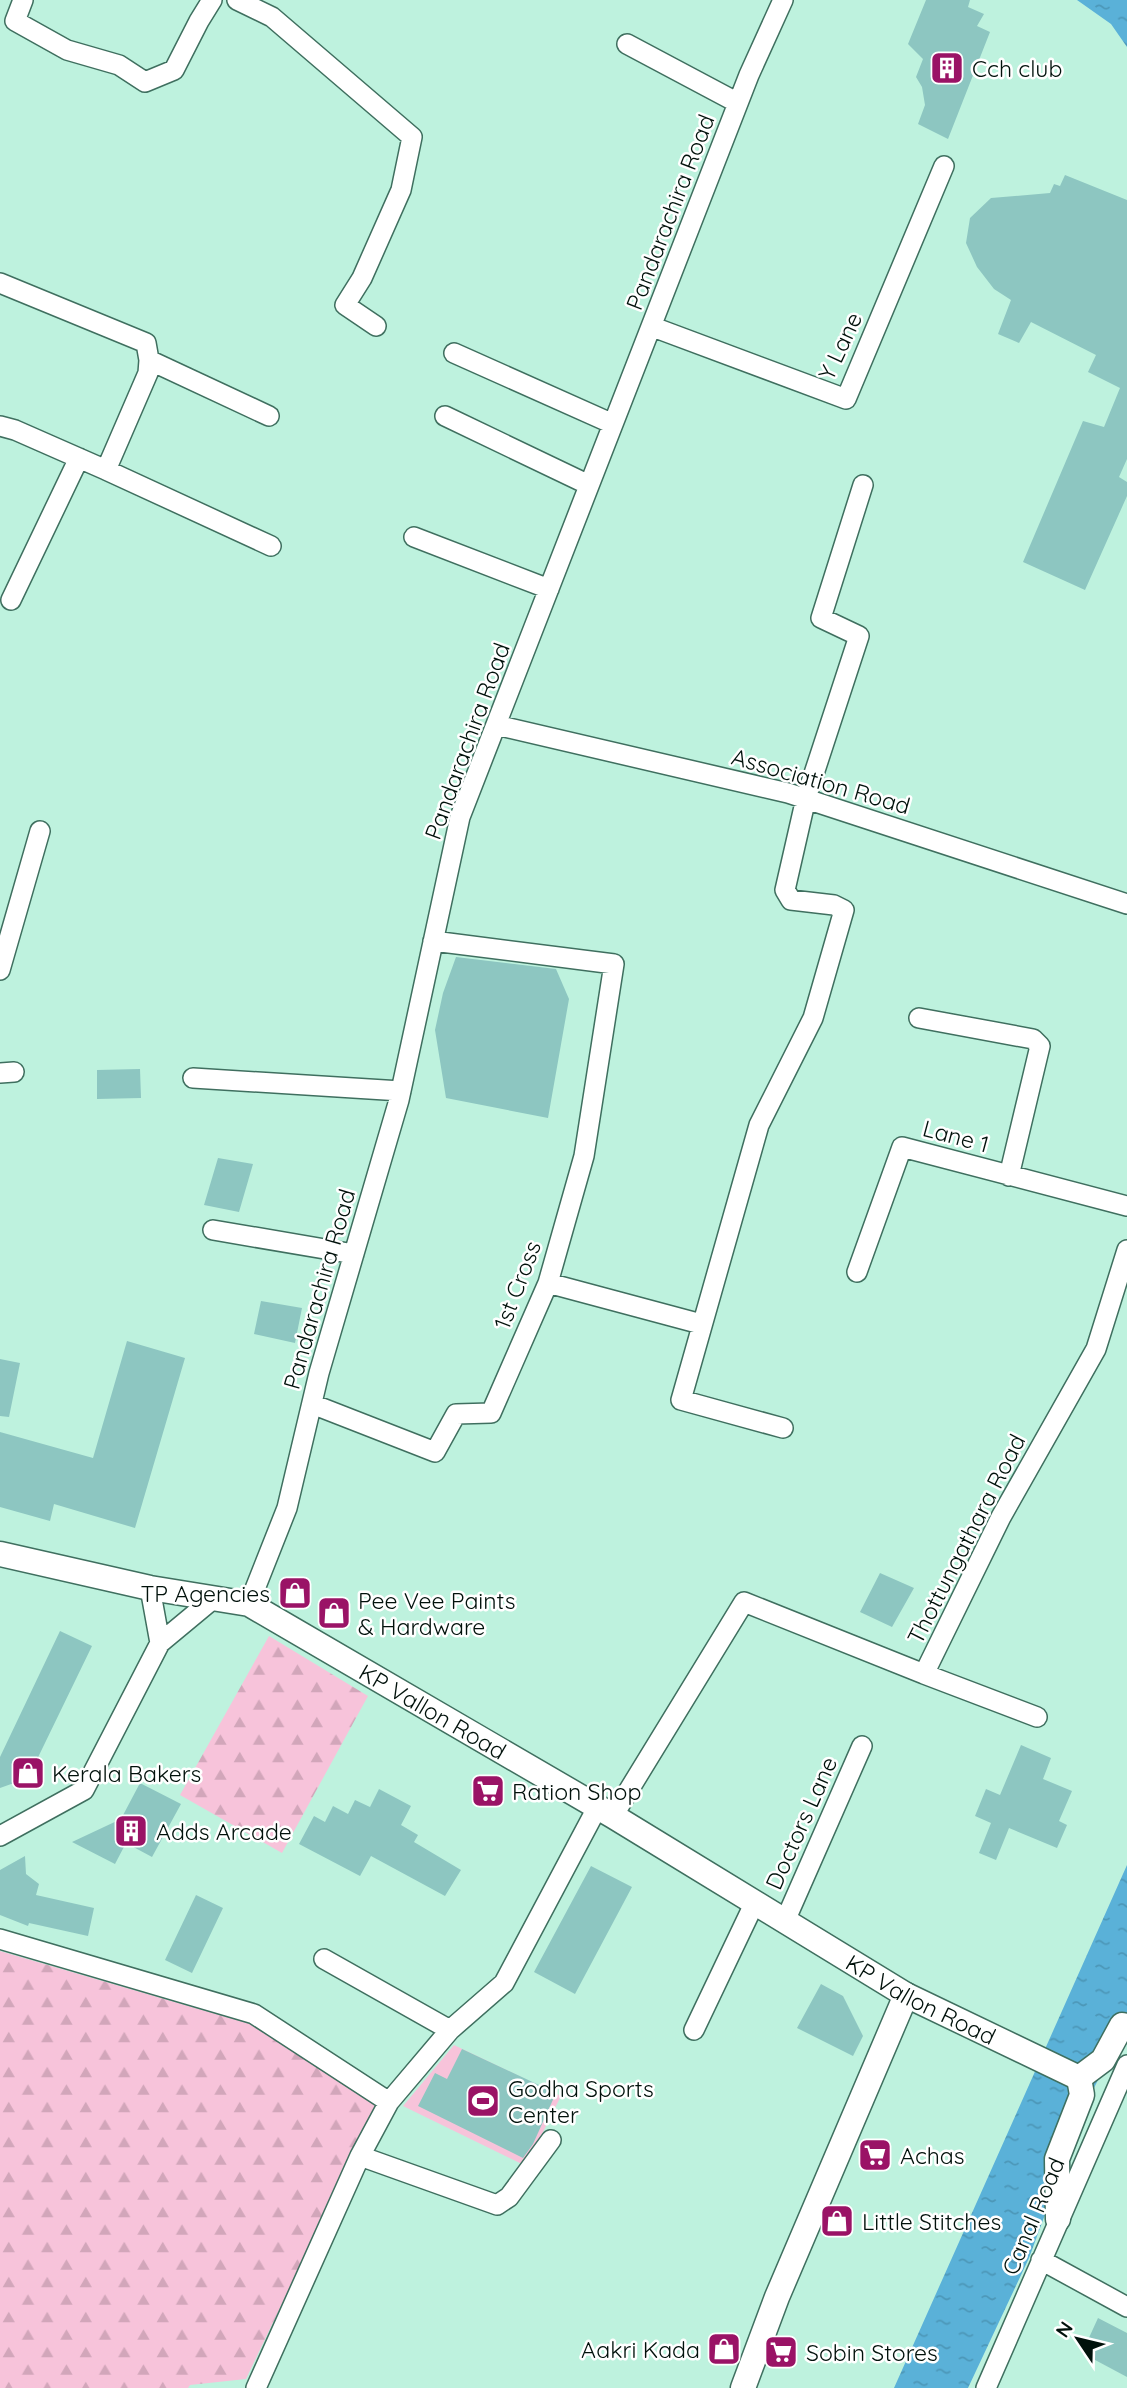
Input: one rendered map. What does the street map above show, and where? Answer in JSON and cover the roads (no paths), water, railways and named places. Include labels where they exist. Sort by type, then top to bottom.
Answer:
[{"type":"street","points":[[23,0],[15,22],[67,50],[119,65],[145,82],[174,70],[198,21],[212,0]]},
{"type":"street","points":[[237,0],[272,17],[412,137],[401,190],[362,278],[345,305],[376,326]]},
{"type":"street","name":"Pandarachira Road","points":[[249,1604],[287,1508],[319,1373],[401,1091],[460,817],[738,103],[783,0]]},
{"type":"street","points":[[627,44],[738,103]]},
{"type":"street","name":"Y Lane","points":[[653,327],[846,398],[944,166]]},
{"type":"street","points":[[0,283],[146,343],[148,373],[106,470]]},
{"type":"street","points":[[454,353],[613,424]]},
{"type":"street","points":[[149,360],[270,416]]},
{"type":"street","points":[[445,416],[589,485]]},
{"type":"street","points":[[0,426],[79,458],[271,546]]},
{"type":"street","points":[[11,600],[79,458]]},
{"type":"street","points":[[783,1428],[681,1400],[759,1125],[813,1018],[844,910],[834,905],[791,900],[785,890],[806,798],[859,636],[821,618],[863,485]]},
{"type":"street","points":[[414,537],[549,589]]},
{"type":"street","name":"Association Road","points":[[496,725],[806,798],[1127,904]]},
{"type":"street","points":[[0,970],[40,831]]},
{"type":"street","name":"1st Cross","points":[[312,1404],[435,1452],[456,1413],[491,1413],[548,1283],[584,1156],[614,964],[433,941]]},
{"type":"street","points":[[919,1018],[1033,1039],[1040,1046],[1009,1176]]},
{"type":"street","points":[[193,1078],[401,1091]]},
{"type":"street","name":"Lane 1","points":[[857,1272],[902,1147],[1127,1206]]},
{"type":"street","points":[[213,1230],[354,1254]]},
{"type":"street","name":"Thottungathara Road","points":[[605,1812],[744,1602],[924,1674],[1001,1517],[1096,1349],[1127,1250]]},
{"type":"street","points":[[548,1283],[701,1324]]},
{"type":"street","name":"KP Vallon Road","points":[[0,1554],[150,1588],[249,1604],[605,1812],[906,1995],[1079,2078]]},
{"type":"street","points":[[150,1588],[160,1643]]},
{"type":"street","points":[[0,1836],[84,1790],[160,1643],[213,1599]]},
{"type":"street","points":[[924,1674],[1037,1717]]},
{"type":"street","name":"Doctors Lane","points":[[785,1921],[862,1746]]},
{"type":"street","points":[[256,2388],[360,2156],[389,2102],[450,2029],[504,1983],[605,1812]]},
{"type":"street","points":[[694,2030],[755,1902]]},
{"type":"street","points":[[0,1939],[254,2014],[389,2102]]},
{"type":"street","points":[[324,1959],[450,2029]]},
{"type":"street","points":[[743,2388],[777,2297],[906,1995]]},
{"type":"street","points":[[1058,2219],[1057,2159],[1082,2095],[1079,2078],[1103,2060],[1122,2025],[1127,2026]]},
{"type":"street","name":"Canal Road","points":[[986,2388],[1127,2065]]},
{"type":"street","points":[[360,2156],[498,2205],[509,2197],[551,2140]]},
{"type":"street","points":[[1041,2260],[1127,2307]]},
{"type":"water","points":[[1077,0],[1127,0],[1127,47],[1111,24]]},
{"type":"water","points":[[1127,1865],[1127,2022],[1085,2106],[1029,2258],[968,2388],[894,2388]]},
{"type":"place","name":"Cch club","points":[[947,68]]},
{"type":"place","name":"TP Agencies","points":[[295,1593]]},
{"type":"place","name":"Pee Vee Paints & Hardware","points":[[334,1613]]},
{"type":"place","name":"Kerala Bakers","points":[[28,1773]]},
{"type":"place","name":"Ration Shop","points":[[488,1791]]},
{"type":"place","name":"Adds Arcade","points":[[131,1831]]},
{"type":"place","name":"Godha Sports Center","points":[[483,2101]]},
{"type":"place","name":"Achas","points":[[875,2155]]},
{"type":"place","name":"Little Stitches","points":[[837,2221]]},
{"type":"place","name":"Aakri Kada","points":[[724,2349]]},
{"type":"place","name":"Sobin Stores","points":[[781,2352]]}]
